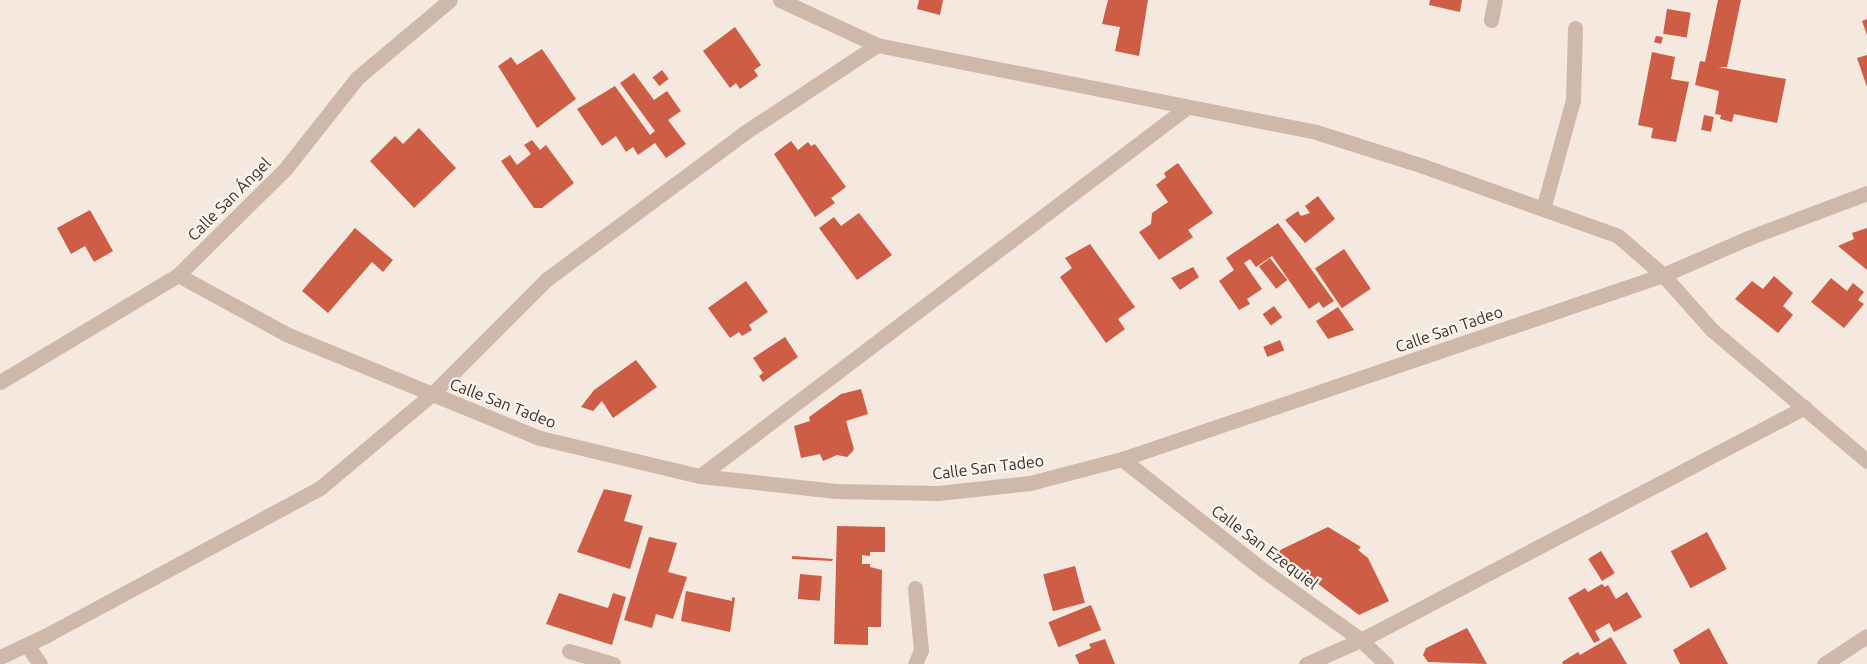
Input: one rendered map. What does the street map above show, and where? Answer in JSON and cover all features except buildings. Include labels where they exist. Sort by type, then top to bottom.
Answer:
[{"type":"street","name":"Calle San Ángel","points":[[0,382],[178,275],[286,168],[357,78],[450,0]]},
{"type":"street","points":[[780,0],[877,45],[1316,132],[1618,236],[1663,275],[1712,330],[1867,461]]},
{"type":"street","points":[[1491,20],[1495,0]]},
{"type":"street","points":[[1543,209],[1573,100],[1575,28]]},
{"type":"street","points":[[0,657],[27,645],[320,488],[430,394],[548,279],[744,133],[877,45]]},
{"type":"street","points":[[699,476],[1186,108]]},
{"type":"street","name":"Calle San Tadeo","points":[[178,275],[286,334],[540,438],[699,476],[835,491],[938,493],[1030,483],[1122,459],[1663,275],[1748,238],[1867,193]]},
{"type":"street","points":[[1306,664],[1361,640],[1805,407]]},
{"type":"street","name":"Calle San Ezequiel","points":[[1122,459],[1263,570],[1361,640],[1386,664]]},
{"type":"street","points":[[915,588],[921,650],[915,664]]},
{"type":"street","points":[[1824,664],[1867,636]]},
{"type":"street","points":[[27,645],[40,664]]},
{"type":"street","points":[[569,651],[613,664]]}]
